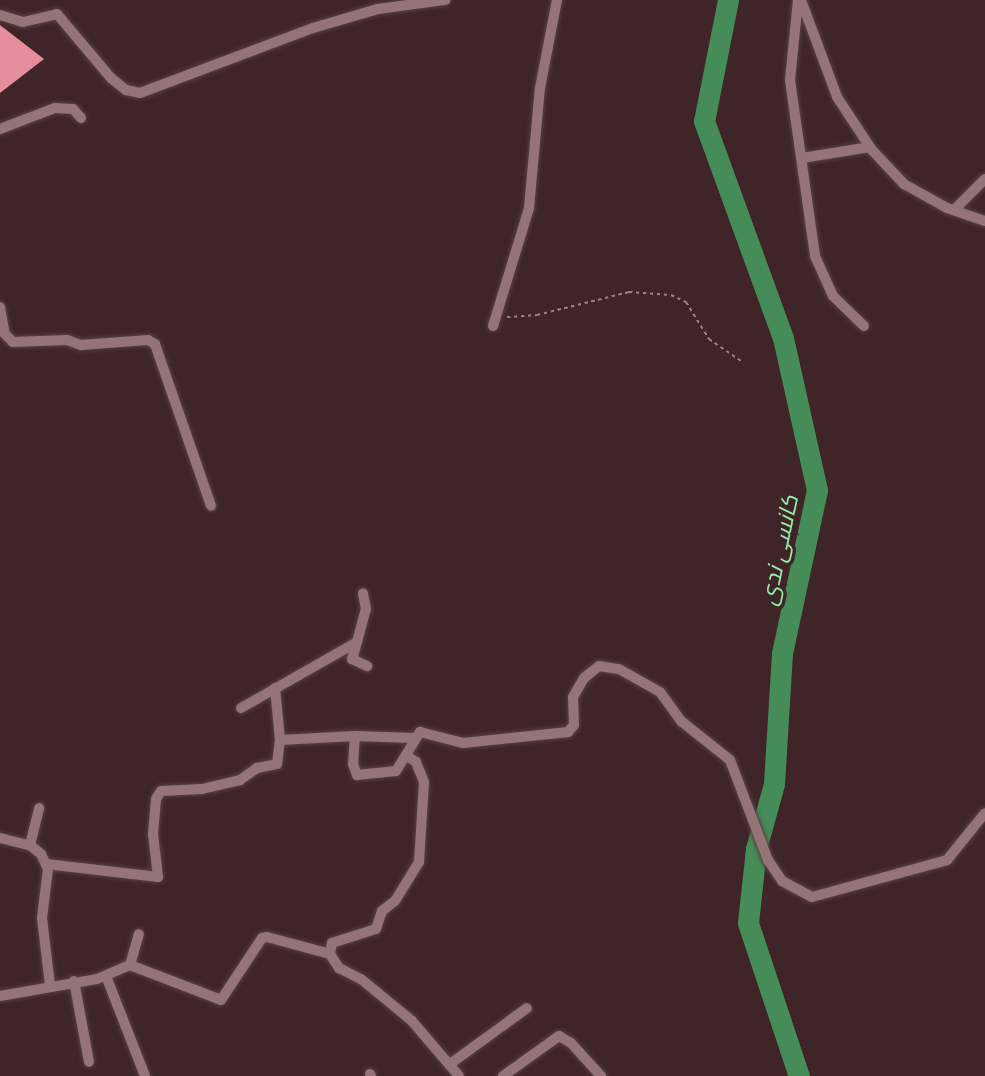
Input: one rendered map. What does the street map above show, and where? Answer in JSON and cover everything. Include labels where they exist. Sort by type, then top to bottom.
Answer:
[{"type":"street","points":[[0,15],[23,22],[57,14],[111,78],[125,90],[140,93],[313,28],[378,9],[445,0]]},
{"type":"street","points":[[494,322],[529,208],[540,88],[556,0]]},
{"type":"street","points":[[800,0],[837,97],[870,147],[904,184],[954,210],[985,221]]},
{"type":"street","points":[[800,0],[788,61],[820,273],[833,296],[863,326]]},
{"type":"street","points":[[0,129],[55,108],[73,109],[81,118]]},
{"type":"street","points":[[803,158],[870,147]]},
{"type":"street","points":[[954,210],[985,180]]},
{"type":"street","points":[[0,307],[5,334],[13,342],[67,340],[81,345],[148,340],[155,344],[211,506]]},
{"type":"street","points":[[363,593],[366,609],[352,659],[367,666]]},
{"type":"street","points":[[241,708],[357,642]]},
{"type":"street","points":[[280,740],[355,736],[414,738],[425,731],[460,743],[485,743],[568,732],[574,725],[573,698],[584,678],[599,666],[619,669],[660,692],[681,722],[730,760],[768,860],[782,881],[812,897],[947,860],[985,813]]},
{"type":"street","points":[[0,838],[30,845],[46,864],[158,877],[153,834],[158,793],[240,780],[257,768],[276,764],[280,740],[275,688]]},
{"type":"street","points":[[355,736],[353,764],[357,775],[396,771],[407,756],[414,738]]},
{"type":"street","points":[[407,756],[416,762],[424,782],[419,862],[395,901],[382,911],[376,929],[332,943],[330,954],[339,968],[385,996],[459,1076]]},
{"type":"street","points":[[30,845],[38,808]]},
{"type":"street","points":[[46,864],[42,918],[50,985]]},
{"type":"street","points":[[130,965],[139,934]]},
{"type":"street","points":[[0,996],[106,976],[130,965],[221,1000],[262,938],[330,954]]},
{"type":"street","points":[[106,976],[145,1076]]},
{"type":"street","points":[[74,981],[89,1062]]},
{"type":"street","points":[[450,1064],[527,1008]]},
{"type":"street","points":[[503,1076],[559,1036],[571,1042],[601,1076]]},
{"type":"path","points":[[494,322],[629,292],[671,295],[686,302],[709,339],[744,363]]},
{"type":"building","points":[[0,25],[44,59],[0,93]]},
{"type":"waterway","name":"کانسی ندی","points":[[728,0],[704,121],[783,338],[817,490],[782,653],[774,784],[756,849],[748,923],[799,1076]]}]
